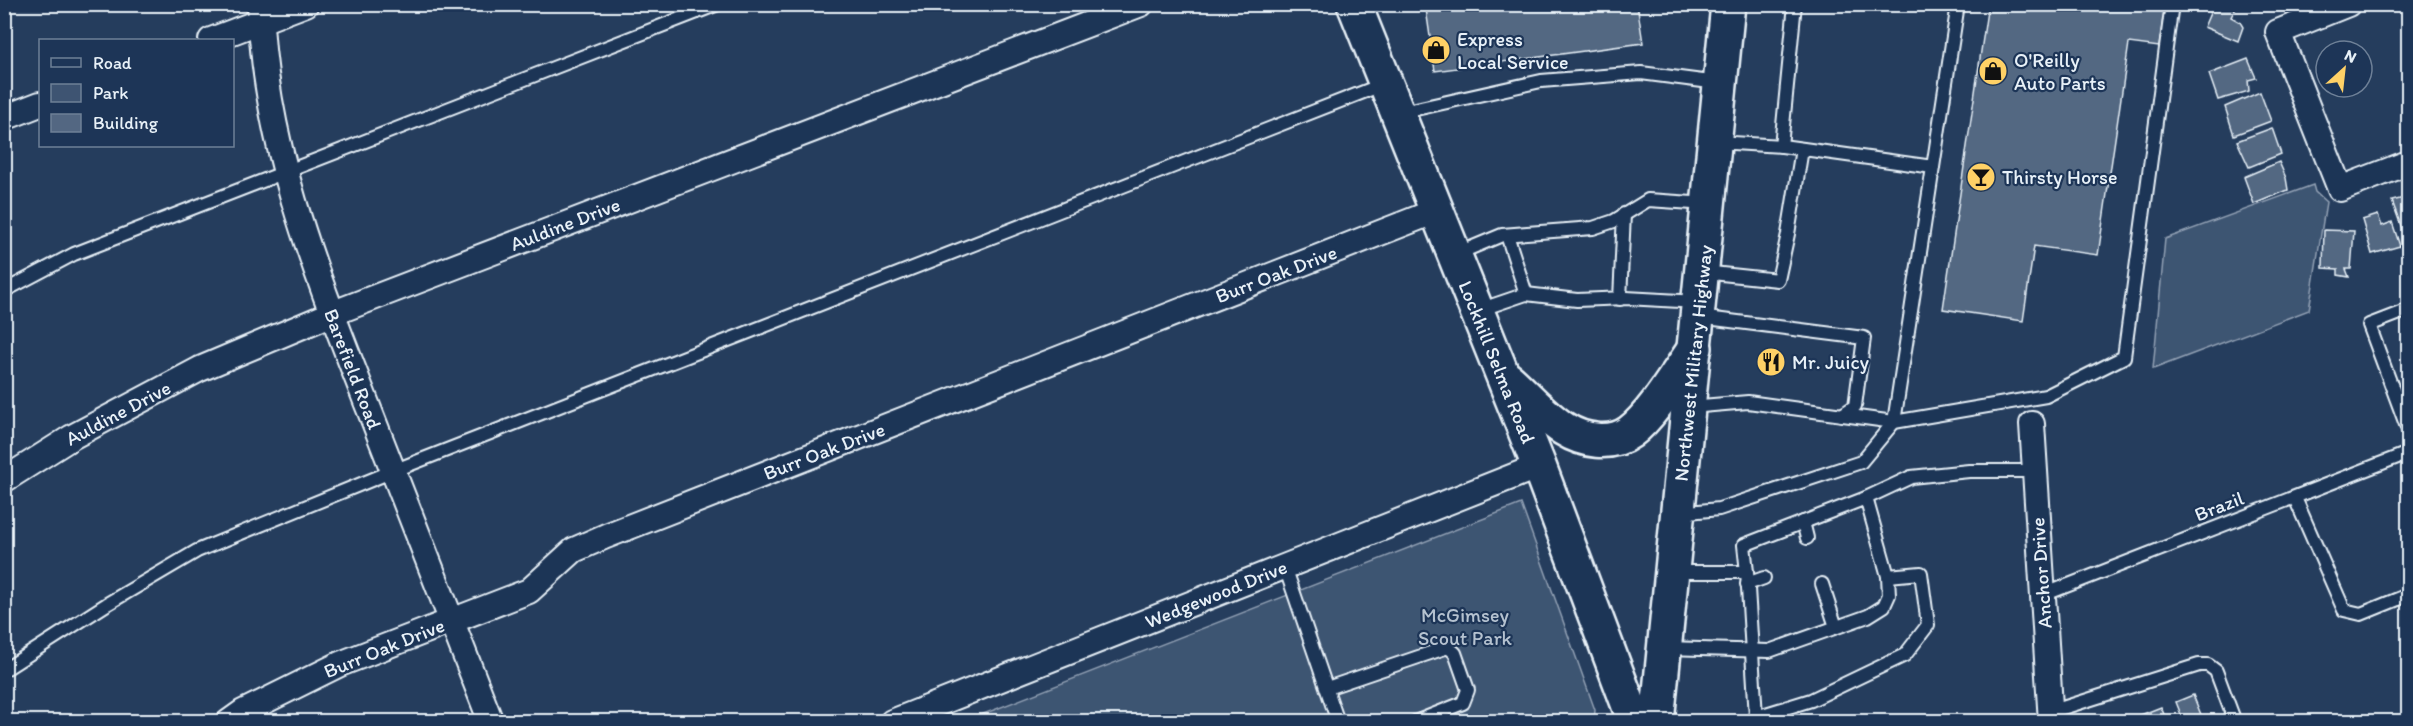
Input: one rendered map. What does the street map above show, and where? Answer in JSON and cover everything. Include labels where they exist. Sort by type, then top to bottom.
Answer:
[{"type":"main road","name":"Lockhill Selma Road","points":[[1353,4],[1539,466],[1635,722]]},
{"type":"main road","name":"Northwest Military Highway","points":[[1657,722],[1728,4]]},
{"type":"main road","points":[[1500,371],[1564,430],[1594,441],[1611,439],[1628,433],[1643,419],[1699,310]]},
{"type":"street","points":[[213,39],[260,13],[306,4]]},
{"type":"street","name":"Auldine Drive","points":[[4,480],[72,437],[201,369],[331,314],[1142,4]]},
{"type":"street","points":[[2348,4],[2278,32],[2340,189],[2409,163]]},
{"type":"street","name":"Barefield Road","points":[[260,13],[267,81],[284,172],[315,271],[491,722]]},
{"type":"street","points":[[4,118],[39,104]]},
{"type":"street","name":"Burr Oak Drive","points":[[229,722],[243,712],[340,664],[529,591],[574,550],[606,536],[1436,211]]},
{"type":"street","name":"Anchor Drive","points":[[2032,424],[2050,717]]},
{"type":"street","name":"Wedgewood Drive","points":[[892,722],[1539,466]]},
{"type":"lane","points":[[4,291],[74,254],[718,4]]},
{"type":"lane","points":[[1781,146],[1795,4]]},
{"type":"lane","points":[[1678,513],[1719,509],[1861,462],[1894,422],[1958,4]]},
{"type":"lane","points":[[1689,407],[1748,402],[1894,422],[2046,396],[2124,357],[2172,4]]},
{"type":"lane","points":[[4,670],[107,604],[197,551],[393,471],[1390,99],[1541,81],[1641,73],[1720,84]]},
{"type":"lane","points":[[1715,142],[1781,146],[1933,167]]},
{"type":"lane","points":[[1699,310],[1778,280],[1802,149]]},
{"type":"lane","points":[[1454,255],[1507,235],[1593,228],[1614,221],[1648,200],[1709,204]]},
{"type":"lane","points":[[1620,298],[1624,214]]},
{"type":"lane","points":[[1507,235],[1526,294]]},
{"type":"lane","points":[[1476,310],[1526,294],[1577,300],[1620,298],[1863,338],[1855,406],[1842,415]]},
{"type":"lane","points":[[2409,310],[2369,325],[2409,430]]},
{"type":"lane","name":"Brazil","points":[[2043,595],[2409,453]]},
{"type":"lane","points":[[1888,576],[1921,573],[1928,626],[1905,655],[1811,700],[1756,719],[1744,545],[1866,498],[1911,477],[1969,471],[2035,471]]},
{"type":"lane","points":[[1665,648],[1769,651],[1868,616],[1884,606],[1889,596],[1888,576],[1866,498]]},
{"type":"lane","points":[[2295,498],[2344,610],[2361,614],[2409,595]]},
{"type":"lane","points":[[1803,522],[1807,538]]},
{"type":"lane","points":[[1285,567],[1338,722]]},
{"type":"lane","points":[[1672,572],[1764,578]]},
{"type":"lane","points":[[1822,584],[1836,627]]},
{"type":"lane","points":[[1327,688],[1448,647],[1455,653],[1468,690],[1463,703],[1414,722]]},
{"type":"lane","points":[[2050,717],[2199,665],[2208,665],[2216,671],[2235,722]]},
{"type":"green space","points":[[2313,185],[2315,192],[2326,202],[2309,310],[2153,369],[2165,239]]},
{"type":"green space","name":"McGimsey Scout Park","points":[[1521,504],[1595,710],[1594,722],[963,722]]},
{"type":"building","points":[[1459,4],[1637,4],[1643,43],[1435,71],[1426,9]]},
{"type":"building","points":[[1988,4],[2165,4],[2159,47],[2129,43],[2098,255],[2034,246],[2023,321],[1943,309]]},
{"type":"building","points":[[2214,4],[2236,7],[2231,17],[2240,22],[2243,27],[2238,41],[2204,27]]},
{"type":"building","points":[[2248,59],[2256,78],[2248,80],[2249,91],[2218,100],[2209,74]]},
{"type":"building","points":[[2260,92],[2271,121],[2234,135],[2225,107]]},
{"type":"building","points":[[2272,128],[2281,154],[2249,167],[2237,141]]},
{"type":"building","points":[[2279,162],[2288,190],[2254,204],[2244,177]]},
{"type":"building","points":[[2408,197],[2408,245],[2392,201]]},
{"type":"building","points":[[2378,215],[2382,226],[2392,222],[2400,246],[2372,254],[2362,220]]},
{"type":"building","points":[[2324,230],[2354,231],[2351,269],[2346,269],[2349,277],[2338,275],[2338,269],[2323,268]]},
{"type":"building","points":[[2193,695],[2204,722],[2184,722],[2176,702]]},
{"type":"building","points":[[2161,707],[2167,722],[2123,722]]},
{"type":"place","name":"Express Local Service","points":[[1436,50]]},
{"type":"place","name":"O'Reilly Auto Parts","points":[[1993,71]]},
{"type":"place","name":"Thirsty Horse","points":[[1981,177]]},
{"type":"place","name":"Mr. Juicy","points":[[1771,362]]}]
